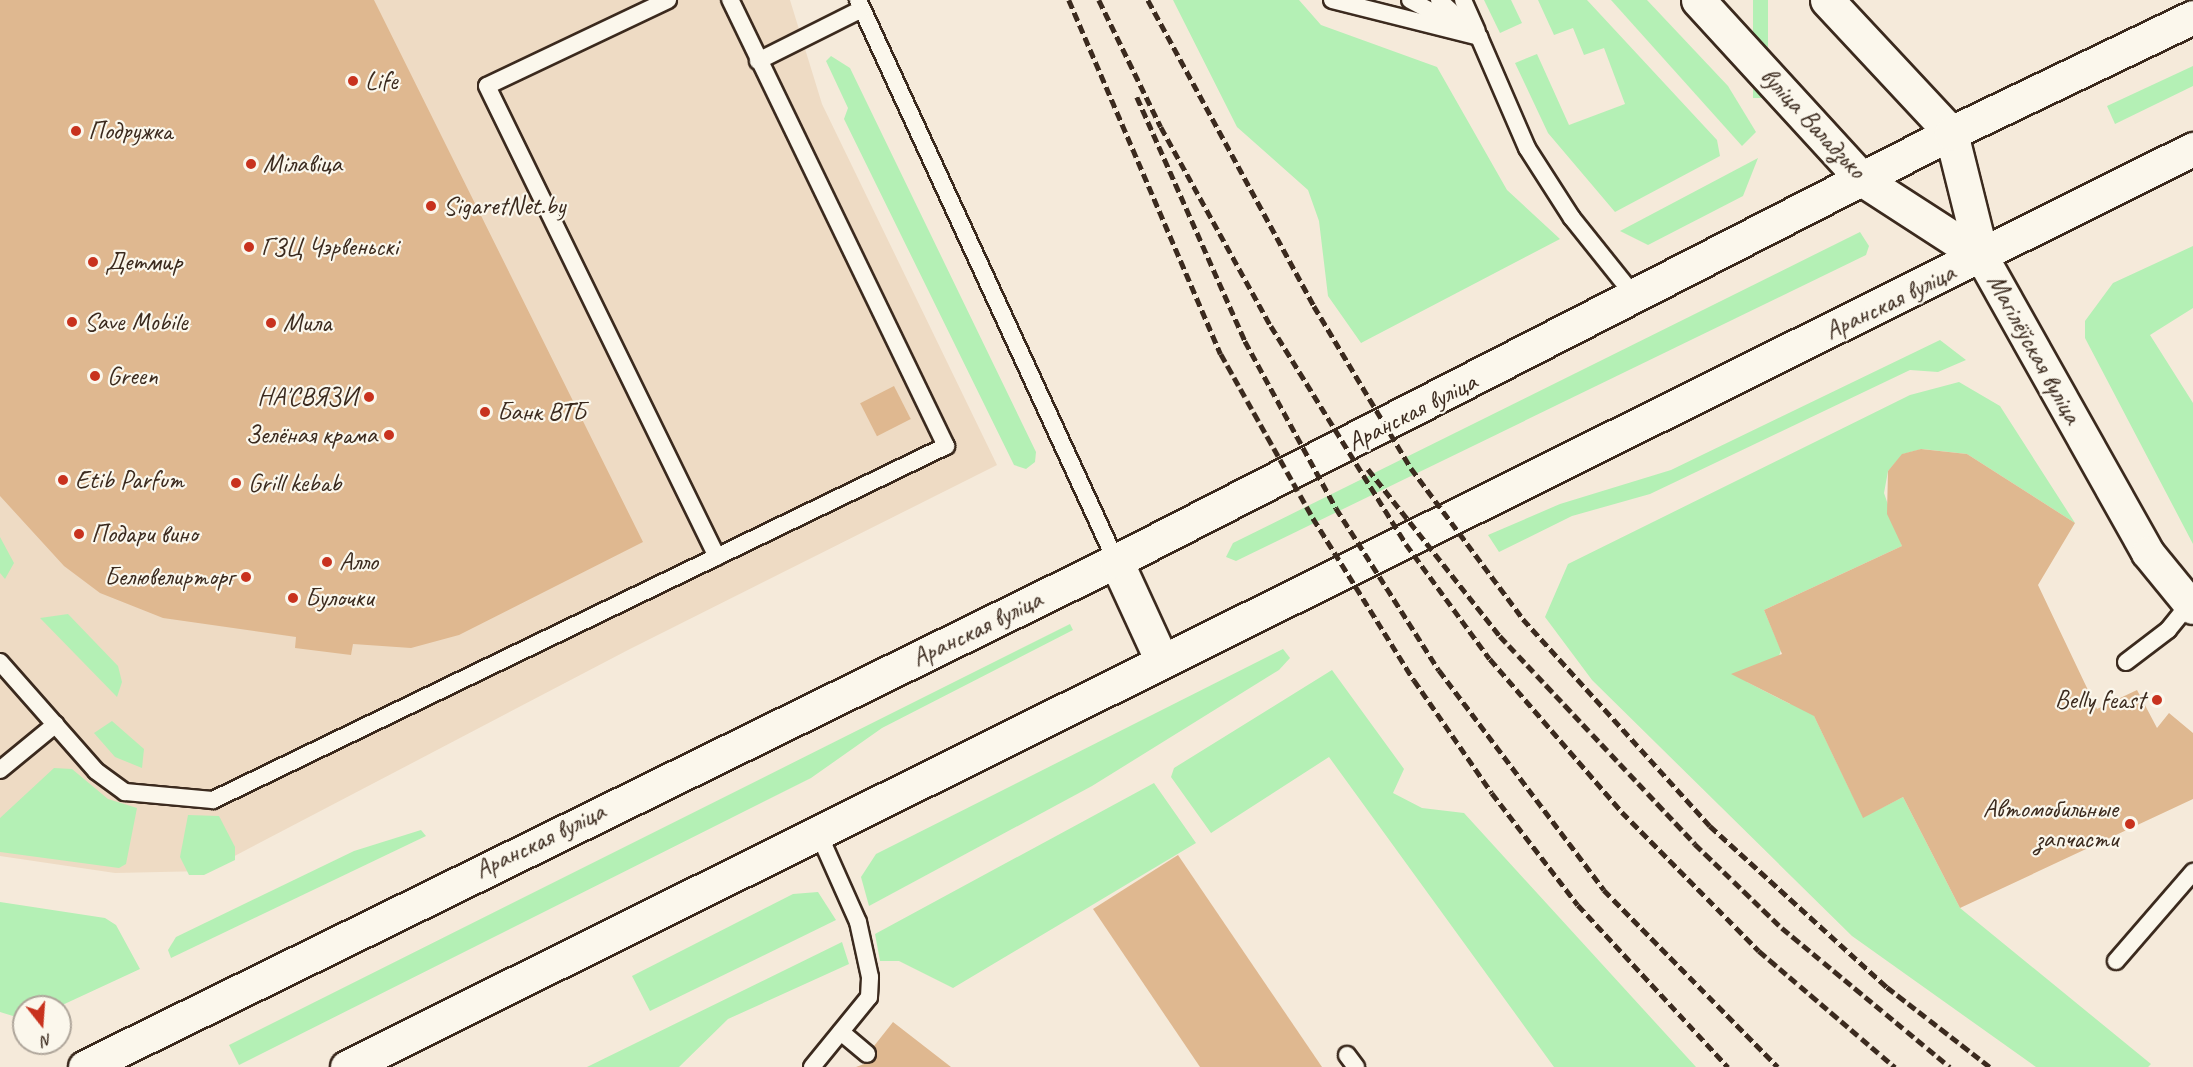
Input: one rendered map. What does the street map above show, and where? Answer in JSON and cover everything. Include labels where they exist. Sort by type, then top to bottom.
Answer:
[{"type":"main road","name":"вуліца Валадзько","points":[[1698,0],[1863,180],[1983,257]]},
{"type":"main road","points":[[1827,0],[1951,133],[1983,257]]},
{"type":"main road","points":[[1863,180],[1951,133],[2193,16]]},
{"type":"main road","name":"Магілёўская вуліца","points":[[1983,257],[2193,149]]},
{"type":"main road","name":"Аранская вуліца","points":[[85,1067],[1116,561],[1636,299],[1863,180]]},
{"type":"main road","name":"Аранская вуліца","points":[[347,1067],[1161,659],[1983,257]]},
{"type":"main road","points":[[1116,561],[1161,659]]},
{"type":"street","name":"Магілёўская вуліца","points":[[1983,257],[2148,553],[2191,606]]},
{"type":"lane","points":[[668,0],[487,86],[717,557]]},
{"type":"lane","points":[[0,662],[96,771],[125,792],[213,800],[946,446],[730,0]]},
{"type":"lane","points":[[1332,0],[1479,37]]},
{"type":"lane","points":[[1410,0],[1479,37]]},
{"type":"lane","points":[[1439,0],[1479,37]]},
{"type":"lane","points":[[1452,0],[1479,37]]},
{"type":"lane","points":[[1463,0],[1527,148],[1572,218],[1636,299]]},
{"type":"lane","points":[[758,61],[860,5],[1116,561]]},
{"type":"lane","points":[[2126,662],[2168,630],[2191,606]]},
{"type":"lane","points":[[0,770],[56,724]]},
{"type":"lane","points":[[812,1067],[869,997],[870,977],[858,922],[817,830]]},
{"type":"lane","points":[[2116,961],[2193,872]]},
{"type":"lane","points":[[840,1032],[867,1054]]},
{"type":"shaded area","points":[[0,0],[790,0],[822,104],[997,465],[628,650],[206,871],[115,873],[0,856]]},
{"type":"green space","points":[[1173,0],[1299,0],[1321,25],[1437,67],[1507,190],[1560,239],[1361,343],[1328,296],[1319,221],[1308,190],[1237,127]]},
{"type":"green space","points":[[1484,0],[1511,0],[1522,23],[1500,33]]},
{"type":"green space","points":[[1538,0],[1587,0],[1717,140],[1720,156],[1615,212],[1548,133],[1515,63],[1537,54],[1569,125],[1625,104],[1604,48],[1584,55],[1573,28],[1554,35]]},
{"type":"green space","points":[[1611,0],[1647,0],[1728,86],[1756,132],[1742,146]]},
{"type":"green space","points":[[1753,0],[1768,0],[1768,98],[1753,98]]},
{"type":"green space","points":[[831,56],[850,68],[1036,452],[1035,462],[1026,469],[1014,465],[844,119],[848,108],[826,61]]},
{"type":"green space","points":[[2193,66],[2193,86],[2115,124],[2107,106]]},
{"type":"green space","points":[[1758,158],[1743,196],[1648,245],[1620,231]]},
{"type":"green space","points":[[1860,232],[1869,246],[1866,255],[1236,561],[1226,557],[1233,543]]},
{"type":"green space","points":[[2193,246],[2193,308],[2150,335],[2193,403],[2193,544],[2085,338],[2085,321],[2113,283]]},
{"type":"green space","points":[[1940,340],[1966,360],[1938,372],[1910,370],[1650,494],[1572,516],[1499,552],[1488,535],[1560,504],[1671,470]]},
{"type":"green space","points":[[1959,382],[2000,406],[2075,523],[1967,454],[1922,449],[1903,454],[1888,471],[1884,493],[1902,546],[1764,610],[1781,650],[1774,671],[1744,675],[1747,682],[1790,704],[1801,689],[1863,817],[1903,797],[1960,908],[2151,1064],[2148,1067],[2036,1067],[1852,936],[1592,680],[1545,617],[1568,564],[1910,395]]},
{"type":"green space","points":[[0,537],[14,563],[5,579],[0,573]]},
{"type":"green space","points":[[68,614],[118,666],[122,682],[117,697],[40,618]]},
{"type":"green space","points":[[1070,624],[1073,630],[882,728],[811,778],[239,1065],[229,1045]]},
{"type":"green space","points":[[1283,649],[1290,658],[1279,670],[1092,786],[869,906],[861,877],[876,854]]},
{"type":"green space","points":[[1332,670],[1404,769],[1393,793],[1422,808],[1464,813],[1696,1067],[1554,1067],[1329,757],[1211,833],[1171,777],[1174,768]]},
{"type":"green space","points":[[112,721],[144,749],[142,768],[115,757],[94,733]]},
{"type":"green space","points":[[54,768],[72,769],[108,799],[137,808],[126,864],[119,868],[0,852],[0,818]]},
{"type":"green space","points":[[1154,783],[1196,843],[953,988],[899,961],[880,961],[875,934]]},
{"type":"green space","points":[[188,815],[219,816],[235,847],[235,860],[204,875],[189,875],[180,857]]},
{"type":"green space","points":[[421,830],[426,836],[171,958],[168,950],[176,937],[354,851]]},
{"type":"green space","points":[[818,892],[836,920],[650,1011],[632,976],[793,894]]},
{"type":"green space","points":[[0,902],[105,918],[116,925],[140,969],[72,1001],[72,995],[12,995],[12,1016],[0,1012]]},
{"type":"green space","points":[[842,942],[849,964],[728,1019],[679,1067],[587,1067]]},
{"type":"building","name":"ГЗЦ Чэрвеньскі","points":[[0,0],[374,0],[643,542],[459,635],[411,648],[353,644],[351,655],[295,648],[296,637],[163,618],[100,593],[64,566],[0,496]]},
{"type":"building","points":[[894,386],[911,419],[877,436],[860,403]]},
{"type":"building","points":[[1921,449],[1967,454],[2075,523],[2038,585],[2097,709],[2137,690],[2157,728],[2169,713],[2193,733],[2193,799],[1960,908],[1903,797],[1863,818],[1814,716],[1731,674],[1782,654],[1764,610],[1902,546],[1887,514],[1888,471],[1902,454]]},
{"type":"building","points":[[1178,855],[1322,1067],[1200,1067],[1093,909]]},
{"type":"building","points":[[893,1022],[951,1067],[856,1067],[875,1060],[874,1046]]},
{"type":"railway","points":[[1069,0],[1221,354],[1313,518],[1414,680],[1492,793],[1578,905],[1728,1067]]},
{"type":"railway","points":[[1099,0],[1161,127],[1271,326],[1406,544],[1490,659],[1622,812],[1759,951],[1895,1067]]},
{"type":"railway","points":[[1148,0],[1314,306],[1411,468],[1523,619],[1710,826],[1887,987],[1990,1067]]},
{"type":"railway","points":[[1137,97],[1245,341],[1336,508],[1439,670],[1604,890],[1778,1067]]},
{"type":"railway","points":[[1368,469],[1500,636],[1695,844],[1782,928],[1950,1067]]},
{"type":"place","name":"Life","points":[[353,81]]},
{"type":"place","name":"Подружка","points":[[76,131]]},
{"type":"place","name":"Мілавіца","points":[[251,164]]},
{"type":"place","name":"SigaretNet.by","points":[[431,206]]},
{"type":"place","name":"ГЗЦ Чэрвеньскі","points":[[249,247]]},
{"type":"place","name":"Детмир","points":[[93,262]]},
{"type":"place","name":"Save Mobile","points":[[72,322]]},
{"type":"place","name":"Мила","points":[[271,323]]},
{"type":"place","name":"Green","points":[[95,376]]},
{"type":"place","name":"НА'СВЯЗИ","points":[[369,397]]},
{"type":"place","name":"Банк ВТБ","points":[[485,412]]},
{"type":"place","name":"Зелёная крама","points":[[389,435]]},
{"type":"place","name":"Etib Parfum","points":[[63,480]]},
{"type":"place","name":"Grill kebab","points":[[236,483]]},
{"type":"place","name":"Подари вино","points":[[79,534]]},
{"type":"place","name":"Алло","points":[[327,562]]},
{"type":"place","name":"Белювелирторг","points":[[246,577]]},
{"type":"place","name":"Булочки","points":[[293,598]]},
{"type":"place","name":"Belly feast","points":[[2157,700]]},
{"type":"place","name":"Автомобильные запчасти","points":[[2130,824]]}]
